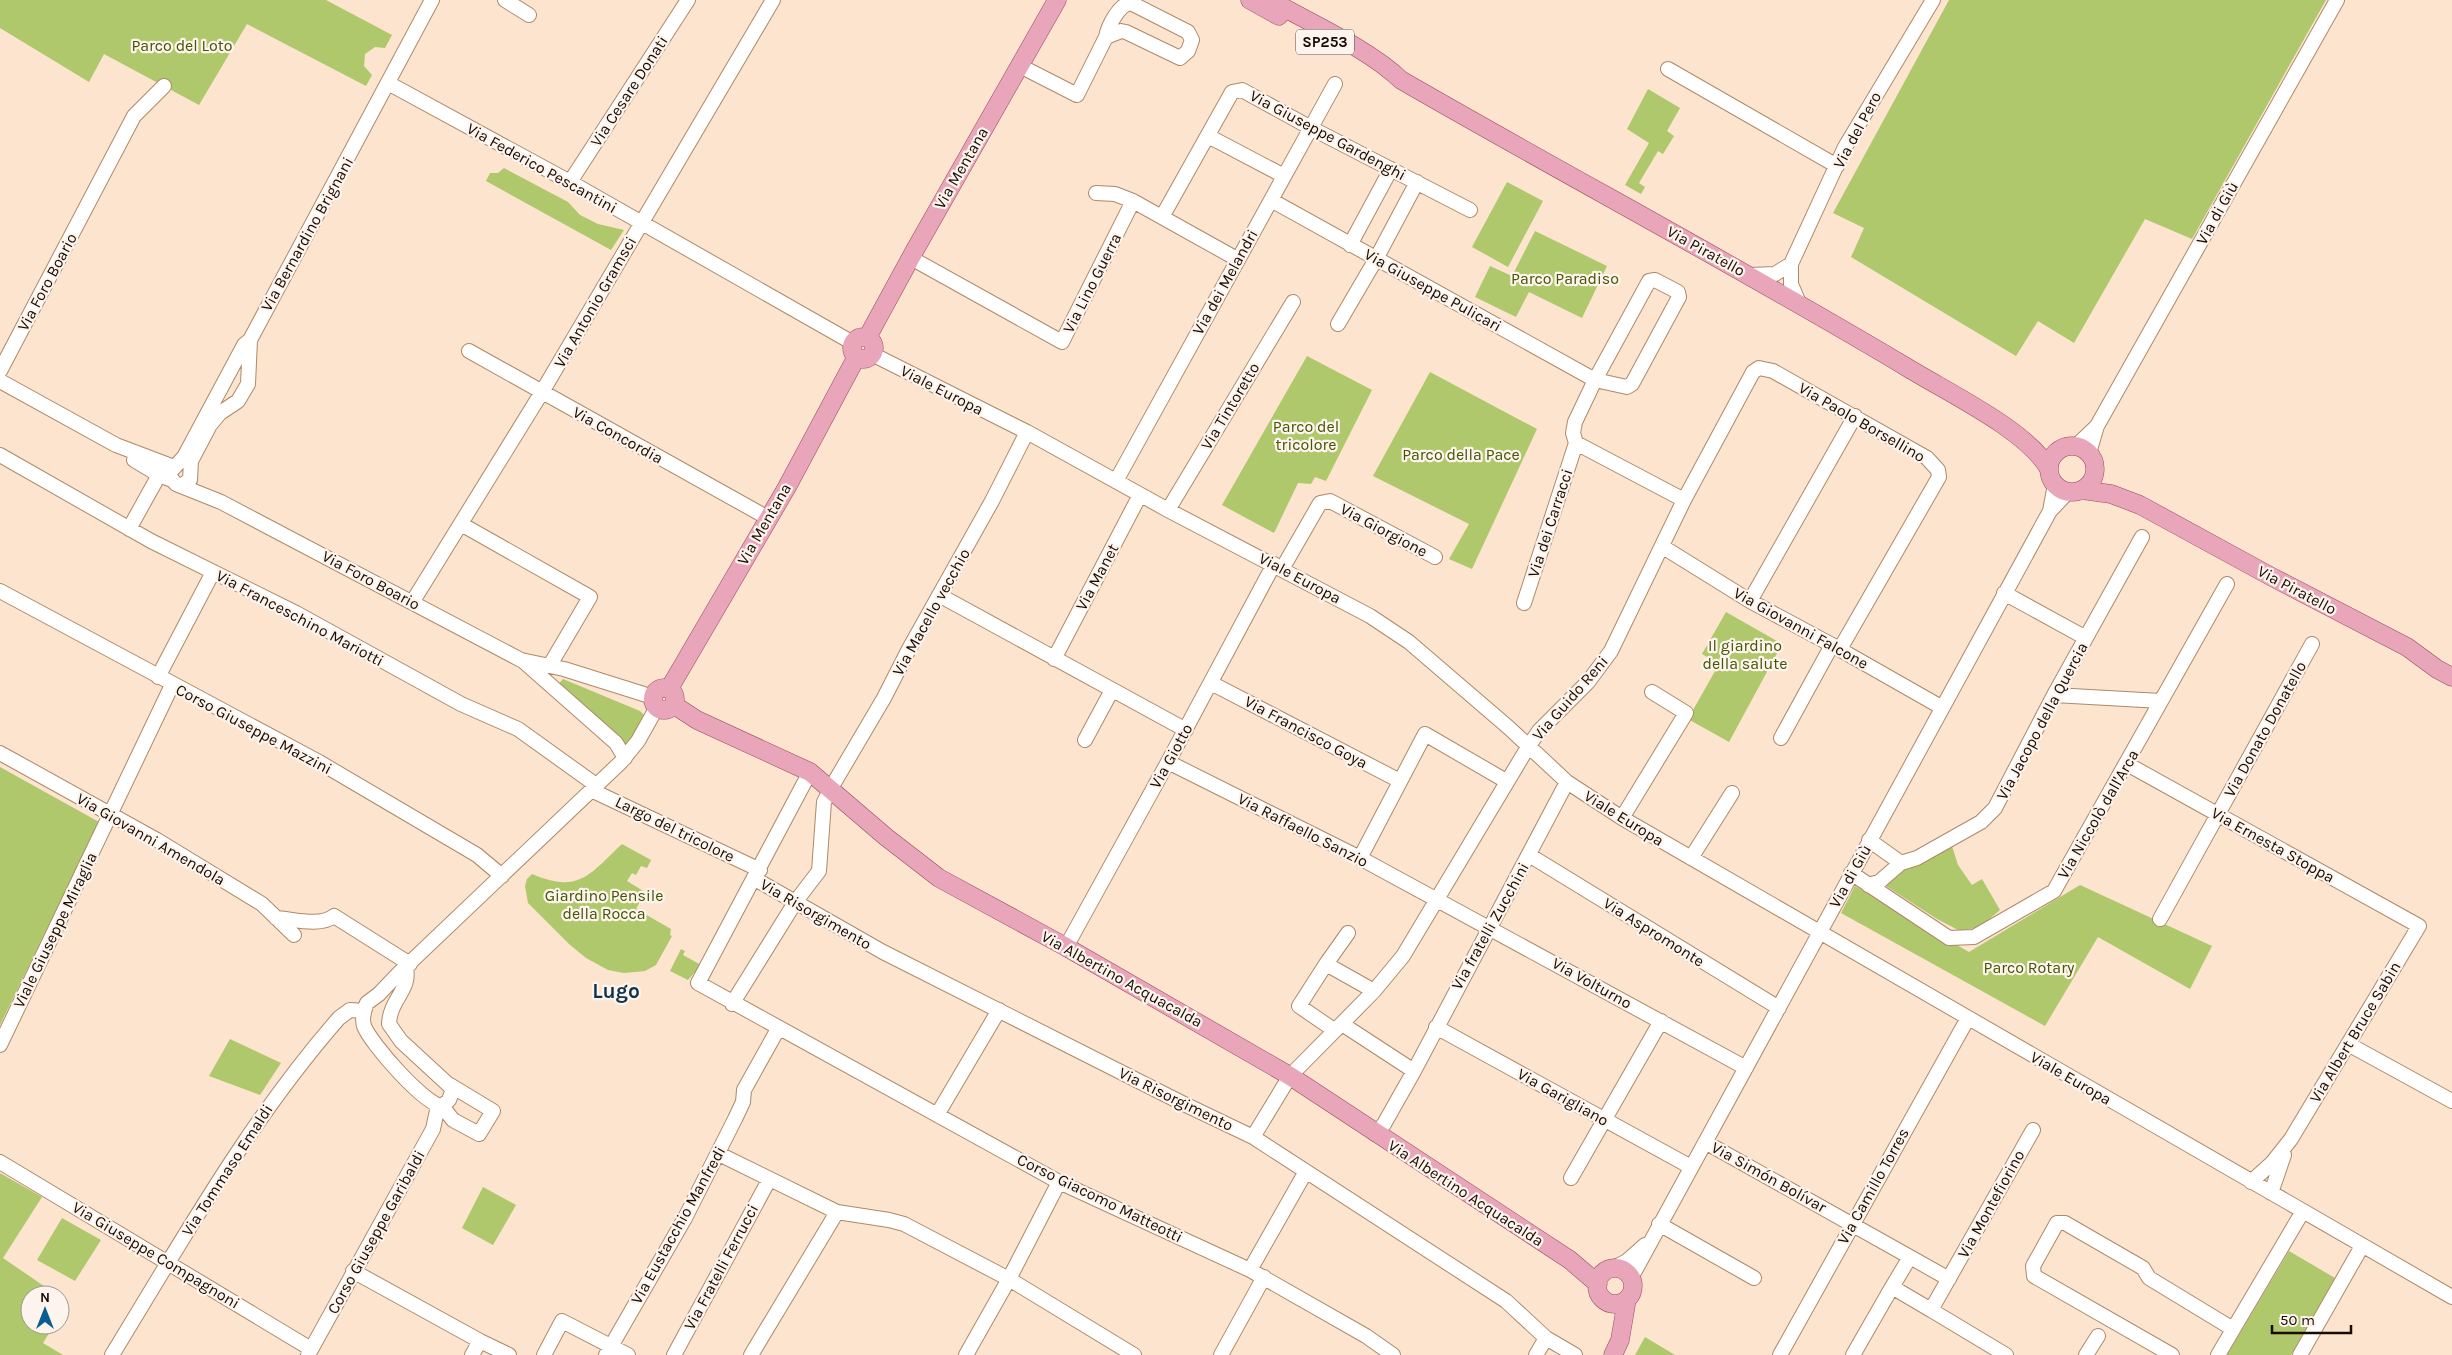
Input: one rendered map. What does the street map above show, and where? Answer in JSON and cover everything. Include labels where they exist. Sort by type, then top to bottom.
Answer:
[{"type":"main road","name":"Via Mentana","points":[[663,699],[768,518],[911,258],[1057,0]]},
{"type":"main road","name":"Via Piratello","points":[[1250,0],[1389,77],[1401,80]]},
{"type":"main road","name":"Via Piratello","points":[[1270,0],[1389,68],[1401,80],[1519,148],[1799,303],[2008,429],[2044,461],[2063,484],[2110,494],[2140,505],[2272,577],[2407,647],[2437,669],[2452,677]]},
{"type":"main road","name":"Via Piratello","points":[[2008,429],[2080,454],[2101,475],[2140,505]]},
{"type":"main road","points":[[2054,454],[2080,454],[2092,480],[2063,484],[2054,454]]},
{"type":"main road","name":"Via Albertino Acquacalda","points":[[663,699],[697,720],[810,772],[886,837],[939,878],[1066,947],[1290,1076],[1375,1134],[1570,1260],[1606,1274]]},
{"type":"main road","points":[[1613,1355],[1620,1340],[1627,1299],[1633,1289],[1631,1278],[1624,1270],[1606,1274],[1600,1295],[1609,1302],[1618,1303],[1627,1299]]},
{"type":"main road","points":[[1601,1355],[1613,1322],[1609,1302]]},
{"type":"street","name":"Via Bernardino Brignani","points":[[128,529],[191,461],[217,394],[244,345],[250,340],[432,0]]},
{"type":"street","points":[[504,0],[529,15]]},
{"type":"street","name":"Via Cesare Donati","points":[[570,182],[688,0]]},
{"type":"street","name":"Via Antonio Gramsci","points":[[413,602],[542,392],[773,0]]},
{"type":"street","name":"Via del Pero","points":[[1799,303],[1791,284],[1792,264],[1837,166],[1877,92],[1933,0]]},
{"type":"street","name":"Via di Giù","points":[[2080,454],[2337,0]]},
{"type":"street","points":[[1028,70],[1077,95],[1106,37],[1107,31],[1121,8],[1131,3],[1188,32],[1192,40],[1188,52],[1180,58],[1126,32],[1121,31],[1106,37]]},
{"type":"street","points":[[1668,69],[1837,166]]},
{"type":"street","name":"Via Federico Pescantini","points":[[388,83],[570,182],[862,348]]},
{"type":"street","name":"Via dei Melandri","points":[[1116,481],[1335,84]]},
{"type":"street","name":"Via Foro Boario","points":[[0,371],[134,116],[164,86]]},
{"type":"street","name":"Via Giuseppe Gardenghi","points":[[1162,217],[1232,92],[1236,90],[1242,90],[1470,210]]},
{"type":"street","points":[[1208,136],[1284,176]]},
{"type":"street","points":[[1350,245],[1391,169]]},
{"type":"street","points":[[1338,324],[1376,259],[1417,182]]},
{"type":"street","points":[[1096,193],[1115,194],[1133,201],[1237,259]]},
{"type":"street","name":"Via Giuseppe Pulicari","points":[[1271,200],[1595,380],[1627,387],[1632,384],[1679,297],[1677,291],[1655,280],[1648,281],[1595,380]]},
{"type":"street","name":"Via Lino Guerra","points":[[911,258],[1062,342],[1133,201]]},
{"type":"street","points":[[1749,275],[1775,274],[1792,264]]},
{"type":"street","name":"Via Tintoretto","points":[[1168,510],[1293,302]]},
{"type":"street","points":[[206,423],[238,400],[248,384],[250,340]]},
{"type":"street","name":"Viale Europa","points":[[862,348],[1026,432],[1168,510],[1278,566],[1370,616],[1409,642],[1508,727],[1567,782],[1622,818],[2452,1297]]},
{"type":"street","name":"Via Concordia","points":[[469,351],[768,518]]},
{"type":"street","points":[[234,364],[249,369]]},
{"type":"street","name":"Via Paolo Borsellino","points":[[1759,368],[1773,371],[1855,416],[1927,458],[1938,470],[1939,477],[1836,647]]},
{"type":"street","name":"Via Guido Reni","points":[[1253,1137],[1290,1076],[1374,990],[1403,956],[1528,747],[1539,731],[1588,682],[1612,651],[1684,500],[1753,372],[1759,368]]},
{"type":"street","name":"Via dei Carracci","points":[[1524,603],[1576,443],[1574,433],[1576,422],[1595,380]]},
{"type":"street","name":"Via Foro Boario","points":[[0,381],[116,445],[141,465],[178,474],[220,502],[521,660],[616,743],[625,758]]},
{"type":"street","points":[[217,394],[229,407]]},
{"type":"street","points":[[1750,601],[1855,416]]},
{"type":"street","name":"Via Macello vecchio","points":[[732,1004],[796,902],[819,871],[824,802],[884,698],[992,501],[1026,432]]},
{"type":"street","points":[[1576,443],[1684,500]]},
{"type":"street","name":"Via Franceschino Mariotti","points":[[0,455],[128,529],[296,613],[461,704],[518,730],[591,789]]},
{"type":"street","name":"Via di Giù","points":[[1631,1278],[1821,932],[1851,873],[2050,511],[2063,484]]},
{"type":"street","name":"Via Manet","points":[[1054,659],[1140,495]]},
{"type":"street","name":"Via Giorgione","points":[[1278,566],[1320,503],[1324,501],[1330,501],[1435,557]]},
{"type":"street","points":[[461,524],[590,596],[550,665]]},
{"type":"street","name":"Via Jacopo della Quercia","points":[[1868,885],[1879,882],[1901,863],[1917,858],[1988,817],[1995,808],[2054,695],[2142,537]]},
{"type":"street","name":"Via Giovanni Falcone","points":[[1663,547],[1750,601],[1836,647],[1941,707]]},
{"type":"street","name":"Via Giotto","points":[[1066,947],[1211,683],[1278,566]]},
{"type":"street","points":[[158,678],[213,572]]},
{"type":"street","name":"Via Niccolò dall'Arca","points":[[1851,873],[1949,938],[1974,938],[2054,890],[2127,764],[2227,584]]},
{"type":"street","name":"Corso Giuseppe Mazzini","points":[[0,591],[158,678],[319,762],[477,854],[502,876]]},
{"type":"street","points":[[2004,593],[2086,638]]},
{"type":"street","points":[[939,596],[1186,730]]},
{"type":"street","name":"Via Donato Donatello","points":[[2160,919],[2312,644]]},
{"type":"street","points":[[1781,738],[1836,647]]},
{"type":"street","name":"Via Foro Boario","points":[[521,660],[550,665],[663,699]]},
{"type":"street","name":"Via Francisco Goya","points":[[1211,683],[1400,781]]},
{"type":"street","name":"Viale Giuseppe Miraglia","points":[[0,1045],[172,685]]},
{"type":"street","points":[[1085,740],[1112,690]]},
{"type":"street","points":[[1622,818],[1686,713],[1652,692]]},
{"type":"street","points":[[2054,695],[2161,701]]},
{"type":"street","points":[[408,966],[408,977],[404,988],[391,1007],[389,1024],[402,1041],[450,1085],[493,1111],[479,1134],[453,1120],[440,1106],[431,1103],[386,1058],[363,1024],[366,1003],[379,994],[591,789],[625,758],[638,741],[663,699]]},
{"type":"street","points":[[1360,858],[1425,734],[1506,781]]},
{"type":"street","name":"Via Giovanni Amendola","points":[[0,753],[157,840],[262,904],[294,935]]},
{"type":"street","name":"Via Raffaello Sanzio","points":[[1168,762],[1360,858],[1437,899]]},
{"type":"street","name":"Via Ernesta Stoppa","points":[[2127,764],[2419,926]]},
{"type":"street","points":[[732,1004],[698,984],[810,772]]},
{"type":"street","name":"Via fratelli Zucchini","points":[[1375,1134],[1384,1124],[1414,1071],[1436,1026],[1567,782]]},
{"type":"street","name":"Largo del tricolore","points":[[591,789],[757,874]]},
{"type":"street","points":[[1691,858],[1732,793]]},
{"type":"street","points":[[1869,840],[1901,863]]},
{"type":"street","name":"Via Aspromonte","points":[[1529,855],[1779,1008]]},
{"type":"street","name":"Via Risorgimento","points":[[757,874],[796,902],[883,952],[1253,1137],[1506,1302],[1546,1338],[1575,1355]]},
{"type":"street","name":"Via Volturno","points":[[1437,899],[1746,1068]]},
{"type":"street","points":[[276,918],[317,921],[329,920],[334,916],[408,966]]},
{"type":"street","name":"Via Albert Bruce Sabin","points":[[2251,1182],[2272,1163],[2291,1138],[2419,926]]},
{"type":"street","points":[[1348,933],[1299,1006],[1414,1071]]},
{"type":"street","points":[[1326,964],[1374,990]]},
{"type":"street","name":"Corso Giacomo Matteotti","points":[[732,1004],[1059,1182],[1264,1277],[1366,1336],[1393,1355]]},
{"type":"street","name":"Via Tommaso Emaldi","points":[[112,1355],[168,1262],[275,1095],[339,1018],[350,1010],[364,1011]]},
{"type":"street","points":[[937,1115],[1000,1010]]},
{"type":"street","name":"Via Camillo Torres","points":[[1780,1355],[1968,1018]]},
{"type":"street","points":[[1570,1178],[1661,1021]]},
{"type":"street","name":"Via Garigliano","points":[[1436,1026],[1691,1168]]},
{"type":"street","name":"Via Eustacchio Manfredi","points":[[608,1351],[685,1218],[719,1154],[743,1102],[744,1090],[778,1029]]},
{"type":"street","points":[[2348,1044],[2452,1101]]},
{"type":"street","name":"Corso Giuseppe Garibaldi","points":[[309,1352],[433,1129],[440,1106],[452,1094],[453,1089],[450,1085]]},
{"type":"street","name":"Via Montefiorino","points":[[1931,1310],[2033,1130]]},
{"type":"street","name":"Via Albert Bruce Sabin","points":[[2271,1193],[2291,1138]]},
{"type":"street","name":"Via Simón Bolívar","points":[[1705,1142],[1853,1223],[1949,1279]]},
{"type":"street","points":[[719,1154],[837,1212],[904,1224],[1009,1280],[1134,1355]]},
{"type":"street","name":"Via Giuseppe Compagnoni","points":[[0,1162],[168,1262],[309,1352]]},
{"type":"street","points":[[1250,1270],[1305,1172]]},
{"type":"street","name":"Via Fratelli Ferrucci","points":[[674,1355],[769,1180]]},
{"type":"street","points":[[966,1355],[1009,1280],[1059,1182]]},
{"type":"street","points":[[2218,1355],[2303,1211]]},
{"type":"street","points":[[751,1355],[837,1212]]},
{"type":"street","points":[[2172,1355],[2036,1278],[2032,1270],[2055,1226],[2060,1222],[2143,1268],[2149,1278],[2233,1329]]},
{"type":"street","points":[[1659,1224],[1754,1278]]},
{"type":"street","name":"Via di Giù","points":[[1606,1274],[1627,1261],[1650,1241]]},
{"type":"street","points":[[2300,1355],[2362,1246]]},
{"type":"street","points":[[1853,1355],[1910,1257]]},
{"type":"street","points":[[353,1271],[480,1341],[510,1355]]},
{"type":"street","points":[[1221,1355],[1264,1277]]},
{"type":"street","points":[[1892,1287],[1931,1310],[1985,1350],[2006,1355]]},
{"type":"street","points":[[544,1355],[562,1321],[608,1351],[628,1355]]},
{"type":"street","points":[[2086,1355],[2098,1336]]},
{"type":"street","points":[[1536,1355],[1546,1338]]},
{"type":"street","points":[[472,1355],[480,1341]]},
{"type":"green space","name":"Parco del Loto","points":[[0,0],[326,0],[392,35],[385,48],[375,47],[365,54],[364,66],[372,75],[366,86],[247,24],[199,105],[104,54],[89,82],[0,28]]},
{"type":"green space","points":[[1949,0],[2326,0],[2192,239],[2145,219],[2074,343],[2038,321],[2016,356],[1851,257],[1864,228],[1833,213]]},
{"type":"green space","points":[[1648,89],[1680,108],[1667,131],[1674,136],[1663,154],[1658,151],[1639,183],[1645,187],[1641,194],[1625,185],[1649,143],[1627,129]]},
{"type":"green space","points":[[504,168],[568,202],[580,215],[598,224],[624,230],[611,250],[486,181],[490,173],[498,173]]},
{"type":"green space","points":[[1507,182],[1543,201],[1508,267],[1472,247]]},
{"type":"green space","name":"Parco Paradiso","points":[[1535,231],[1607,266],[1582,318],[1529,292],[1516,317],[1475,297],[1490,266],[1512,276]]},
{"type":"green space","name":"Parco del tricolore","points":[[1307,356],[1372,390],[1326,481],[1315,477],[1311,484],[1298,483],[1274,533],[1222,505]]},
{"type":"green space","name":"Parco della Pace","points":[[1430,372],[1537,429],[1472,569],[1449,559],[1469,524],[1373,476]]},
{"type":"green space","name":"Il giardino della salute","points":[[1726,612],[1782,644],[1729,742],[1688,719],[1719,664],[1702,654]]},
{"type":"green space","points":[[563,679],[640,711],[644,715],[628,746],[557,686]]},
{"type":"green space","points":[[0,767],[99,822],[0,1025]]},
{"type":"green space","points":[[1951,843],[1958,865],[1972,885],[1982,879],[2000,910],[1980,927],[1960,931],[1937,919],[1886,886],[1897,872]]},
{"type":"green space","name":"Giardino Pensile della Rocca","points":[[622,844],[651,860],[647,868],[641,866],[636,875],[632,873],[627,881],[645,892],[636,909],[671,929],[670,935],[672,936],[656,965],[645,971],[624,973],[608,970],[586,958],[569,944],[528,903],[525,886],[527,879],[532,874],[548,880],[561,882],[582,878],[601,865]]},
{"type":"green space","name":"Parco Rotary","points":[[2080,885],[2212,946],[2190,989],[2098,937],[2045,1026],[1841,913],[1855,886],[1969,952]]},
{"type":"green space","points":[[681,949],[685,951],[683,955],[701,965],[688,980],[670,971]]},
{"type":"green space","points":[[230,1039],[281,1063],[260,1095],[209,1076]]},
{"type":"green space","points":[[0,1173],[42,1197],[3,1258],[42,1285],[20,1285],[20,1335],[48,1335],[43,1343],[63,1355],[0,1355]]},
{"type":"green space","points":[[483,1187],[516,1205],[493,1245],[462,1228]]},
{"type":"green space","points":[[62,1218],[101,1240],[75,1281],[37,1260]]},
{"type":"green space","points":[[2289,1251],[2335,1278],[2291,1355],[2227,1355]]},
{"type":"green space","points":[[1645,1337],[1675,1355],[1635,1355]]},
{"type":"district","name":"Lugo","points":[[616,991]]}]
